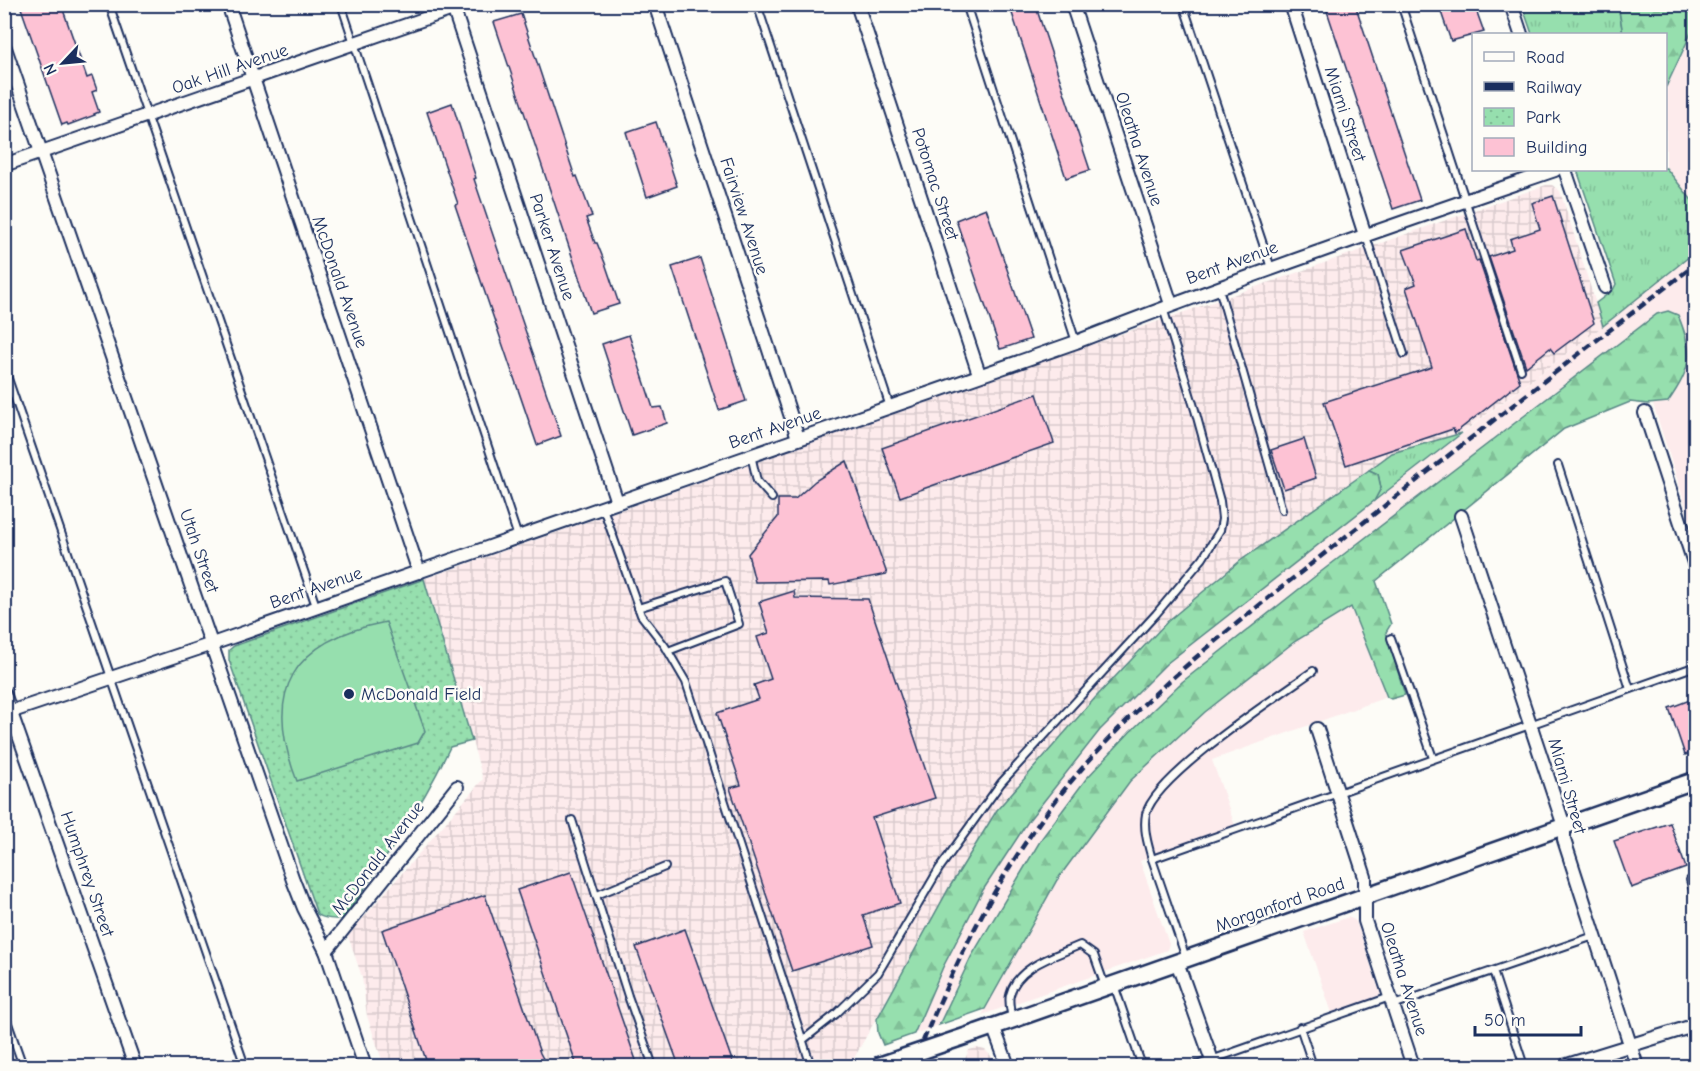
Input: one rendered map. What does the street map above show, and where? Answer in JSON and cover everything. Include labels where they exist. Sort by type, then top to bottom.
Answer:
[{"type":"street","name":"McDonald Avenue","points":[[228,4],[419,572]]},
{"type":"street","name":"Oak Hill Avenue","points":[[4,165],[254,80],[453,7],[467,4]]},
{"type":"street","name":"Fairview Avenue","points":[[655,4],[798,438]]},
{"type":"street","name":"Potomac Street","points":[[857,4],[979,374]]},
{"type":"street","name":"Oleatha Avenue","points":[[1072,4],[1167,306]]},
{"type":"street","name":"Miami Street","points":[[1291,4],[1365,235]]},
{"type":"street","points":[[1511,4],[1521,33]]},
{"type":"street","name":"Parker Avenue","points":[[453,7],[617,502]]},
{"type":"street","name":"Utah Street","points":[[4,45],[298,893],[326,951],[365,1066]]},
{"type":"street","name":"Bent Avenue","points":[[8,713],[1076,342],[1271,268],[1552,171]]},
{"type":"street","points":[[1565,171],[1605,287]]},
{"type":"street","points":[[1645,413],[1695,569]]},
{"type":"street","name":"Miami Street","points":[[1461,516],[1564,826],[1564,840],[1637,1066]]},
{"type":"street","name":"Humphrey Street","points":[[4,693],[8,713],[135,1066]]},
{"type":"street","name":"Oleatha Avenue","points":[[1317,729],[1365,877],[1365,921],[1413,1066]]},
{"type":"street","name":"Morganford Road","points":[[877,1066],[1693,783]]},
{"type":"street","name":"McDonald Avenue","points":[[326,951],[457,787]]},
{"type":"street","points":[[1182,960],[1213,1063]]},
{"type":"street","points":[[1564,1066],[1695,1025]]},
{"type":"street","points":[[993,1026],[1008,1066]]},
{"type":"lane","points":[[109,4],[316,606]]},
{"type":"lane","points":[[341,4],[518,537]]},
{"type":"lane","points":[[757,4],[890,406]]},
{"type":"lane","points":[[966,4],[1076,342]]},
{"type":"lane","points":[[1183,4],[1271,268]]},
{"type":"lane","points":[[1401,4],[1521,370]]},
{"type":"lane","points":[[1365,235],[1404,354]]},
{"type":"lane","points":[[1219,287],[1282,510]]},
{"type":"lane","points":[[803,1040],[836,1014],[878,973],[939,869],[1001,783],[1156,614],[1203,558],[1220,530],[1222,519],[1220,501],[1167,306]]},
{"type":"lane","points":[[4,367],[245,1066]]},
{"type":"lane","points":[[751,455],[757,481],[772,498]]},
{"type":"lane","points":[[1558,465],[1630,689]]},
{"type":"lane","points":[[603,507],[638,608],[686,682],[812,1066]]},
{"type":"lane","points":[[638,608],[725,581],[739,624],[668,651]]},
{"type":"lane","points":[[1391,638],[1433,758]]},
{"type":"lane","points":[[1152,859],[1695,666]]},
{"type":"lane","points":[[1182,960],[1145,834],[1146,813],[1162,788],[1187,764],[1312,670]]},
{"type":"lane","points":[[572,820],[628,996],[653,1066]]},
{"type":"lane","points":[[597,895],[665,867]]},
{"type":"lane","points":[[1695,878],[1690,880],[1695,900]]},
{"type":"lane","points":[[1194,1066],[1213,1063],[1300,1027],[1493,971],[1595,936]]},
{"type":"lane","points":[[1012,1019],[1009,996],[1019,975],[1080,945],[1094,955],[1110,985],[1142,1066]]},
{"type":"lane","points":[[1493,971],[1524,1066]]},
{"type":"lane","points":[[4,1012],[23,1066]]},
{"type":"lane","points":[[1300,1027],[1312,1066]]},
{"type":"shaded area","points":[[1695,21],[1695,204],[1667,169],[1667,85]]},
{"type":"shaded area","points":[[1546,185],[1552,185],[1560,191],[1603,326],[1462,433],[1392,454],[1240,561],[1168,621],[1094,698],[949,888],[853,1060],[835,1066],[384,1066],[367,1016],[362,977],[348,936],[483,779],[424,579]]},
{"type":"shaded area","points":[[1695,252],[1695,535],[1653,404],[1668,402],[1657,314],[1318,574],[1182,682],[1130,732],[1086,779],[1042,838],[971,957],[939,1025],[914,1034],[943,967],[983,890],[1029,820],[1100,730],[1166,664],[1603,326]]},
{"type":"shaded area","points":[[1352,607],[1387,697],[1212,760],[1235,826],[1140,861],[1169,944],[1167,950],[982,1015],[1057,880],[1130,781],[1205,712],[1294,642]]},
{"type":"shaded area","points":[[1349,917],[1356,921],[1381,996],[1332,1013],[1304,932]]},
{"type":"shaded area","points":[[977,1048],[985,1050],[992,1057],[996,1066],[962,1066],[969,1050]]},
{"type":"green space","points":[[1618,4],[1695,5],[1693,29],[1667,85],[1667,33],[1623,33]]},
{"type":"green space","points":[[1522,5],[1618,5],[1623,33],[1532,33]]},
{"type":"green space","points":[[1667,169],[1695,204],[1695,252],[1603,326],[1596,303],[1613,290],[1616,284],[1577,171]]},
{"type":"green space","points":[[1668,311],[1678,315],[1687,340],[1688,360],[1682,379],[1668,402],[1648,404],[1630,402],[1564,429],[1376,581],[1391,624],[1386,632],[1405,695],[1391,699],[1387,697],[1351,607],[1294,642],[1205,712],[1130,781],[1057,880],[985,1009],[939,1025],[971,957],[1042,838],[1086,779],[1130,732],[1182,682],[1318,574],[1657,314]]},
{"type":"green space","points":[[1462,433],[1374,501],[1381,488],[1378,474],[1369,470],[1392,453]]},
{"type":"green space","points":[[1369,470],[1378,474],[1381,488],[1374,501],[1166,664],[1100,730],[1029,820],[983,890],[943,967],[914,1034],[883,1045],[878,1033],[877,1019],[949,888],[997,810],[1095,698],[1168,621],[1240,561]]},
{"type":"green space","points":[[424,579],[472,741],[450,747],[414,814],[343,918],[323,917],[317,914],[229,660],[229,650],[234,646]]},
{"type":"green space","name":"McDonald Field","points":[[386,622],[425,731],[418,743],[297,781],[287,749],[283,721],[285,696],[293,674],[307,656],[328,642],[354,630]]},
{"type":"building","points":[[31,4],[61,4],[87,78],[92,76],[97,90],[92,92],[99,112],[95,115],[62,125],[21,8]]},
{"type":"building","points":[[1009,4],[1035,4],[1090,170],[1066,178]]},
{"type":"building","points":[[1336,4],[1355,4],[1420,200],[1393,209],[1326,8]]},
{"type":"building","points":[[1445,4],[1474,4],[1484,32],[1472,33],[1472,35],[1451,41],[1441,12],[1447,10]]},
{"type":"building","points":[[521,14],[575,177],[577,176],[592,216],[586,218],[619,304],[591,313],[494,22]]},
{"type":"building","points":[[452,103],[476,178],[474,179],[561,436],[537,445],[455,205],[458,204],[427,112]]},
{"type":"building","points":[[656,122],[677,186],[647,197],[626,132]]},
{"type":"building","points":[[1553,196],[1594,323],[1554,353],[1550,348],[1526,367],[1489,257],[1513,249],[1510,239],[1540,229],[1532,203]]},
{"type":"building","points":[[986,208],[1031,339],[1000,349],[956,220]]},
{"type":"building","points":[[1466,229],[1476,261],[1479,260],[1520,382],[1455,433],[1453,429],[1346,465],[1324,402],[1432,367],[1406,288],[1416,284],[1403,250]]},
{"type":"building","points":[[700,258],[746,401],[719,410],[672,267]]},
{"type":"building","points":[[629,335],[653,408],[662,407],[667,423],[632,435],[602,344]]},
{"type":"building","points":[[1037,394],[1054,443],[900,497],[882,448]]},
{"type":"building","points":[[1304,439],[1316,478],[1284,489],[1271,450]]},
{"type":"building","points":[[847,461],[887,574],[830,585],[829,581],[755,582],[748,554],[778,517],[778,499],[795,499],[815,481]]},
{"type":"building","points":[[794,591],[795,598],[868,599],[935,798],[872,818],[900,903],[863,915],[873,945],[792,971],[730,788],[741,785],[717,713],[759,699],[754,685],[771,679],[757,637],[769,633],[759,602]]},
{"type":"building","points":[[1695,698],[1695,752],[1685,755],[1669,708]]},
{"type":"building","points":[[1670,823],[1686,868],[1631,888],[1614,841]]},
{"type":"building","points":[[571,872],[638,1066],[577,1066],[517,890]]},
{"type":"building","points":[[485,895],[540,1053],[547,1066],[428,1066],[382,930]]},
{"type":"building","points":[[685,929],[734,1066],[679,1066],[636,947]]},
{"type":"railway","points":[[913,1066],[968,941],[1001,881],[1039,823],[1103,745],[1175,676],[1252,611],[1696,264]]},
{"type":"place","name":"McDonald Field","points":[[349,694]]}]
